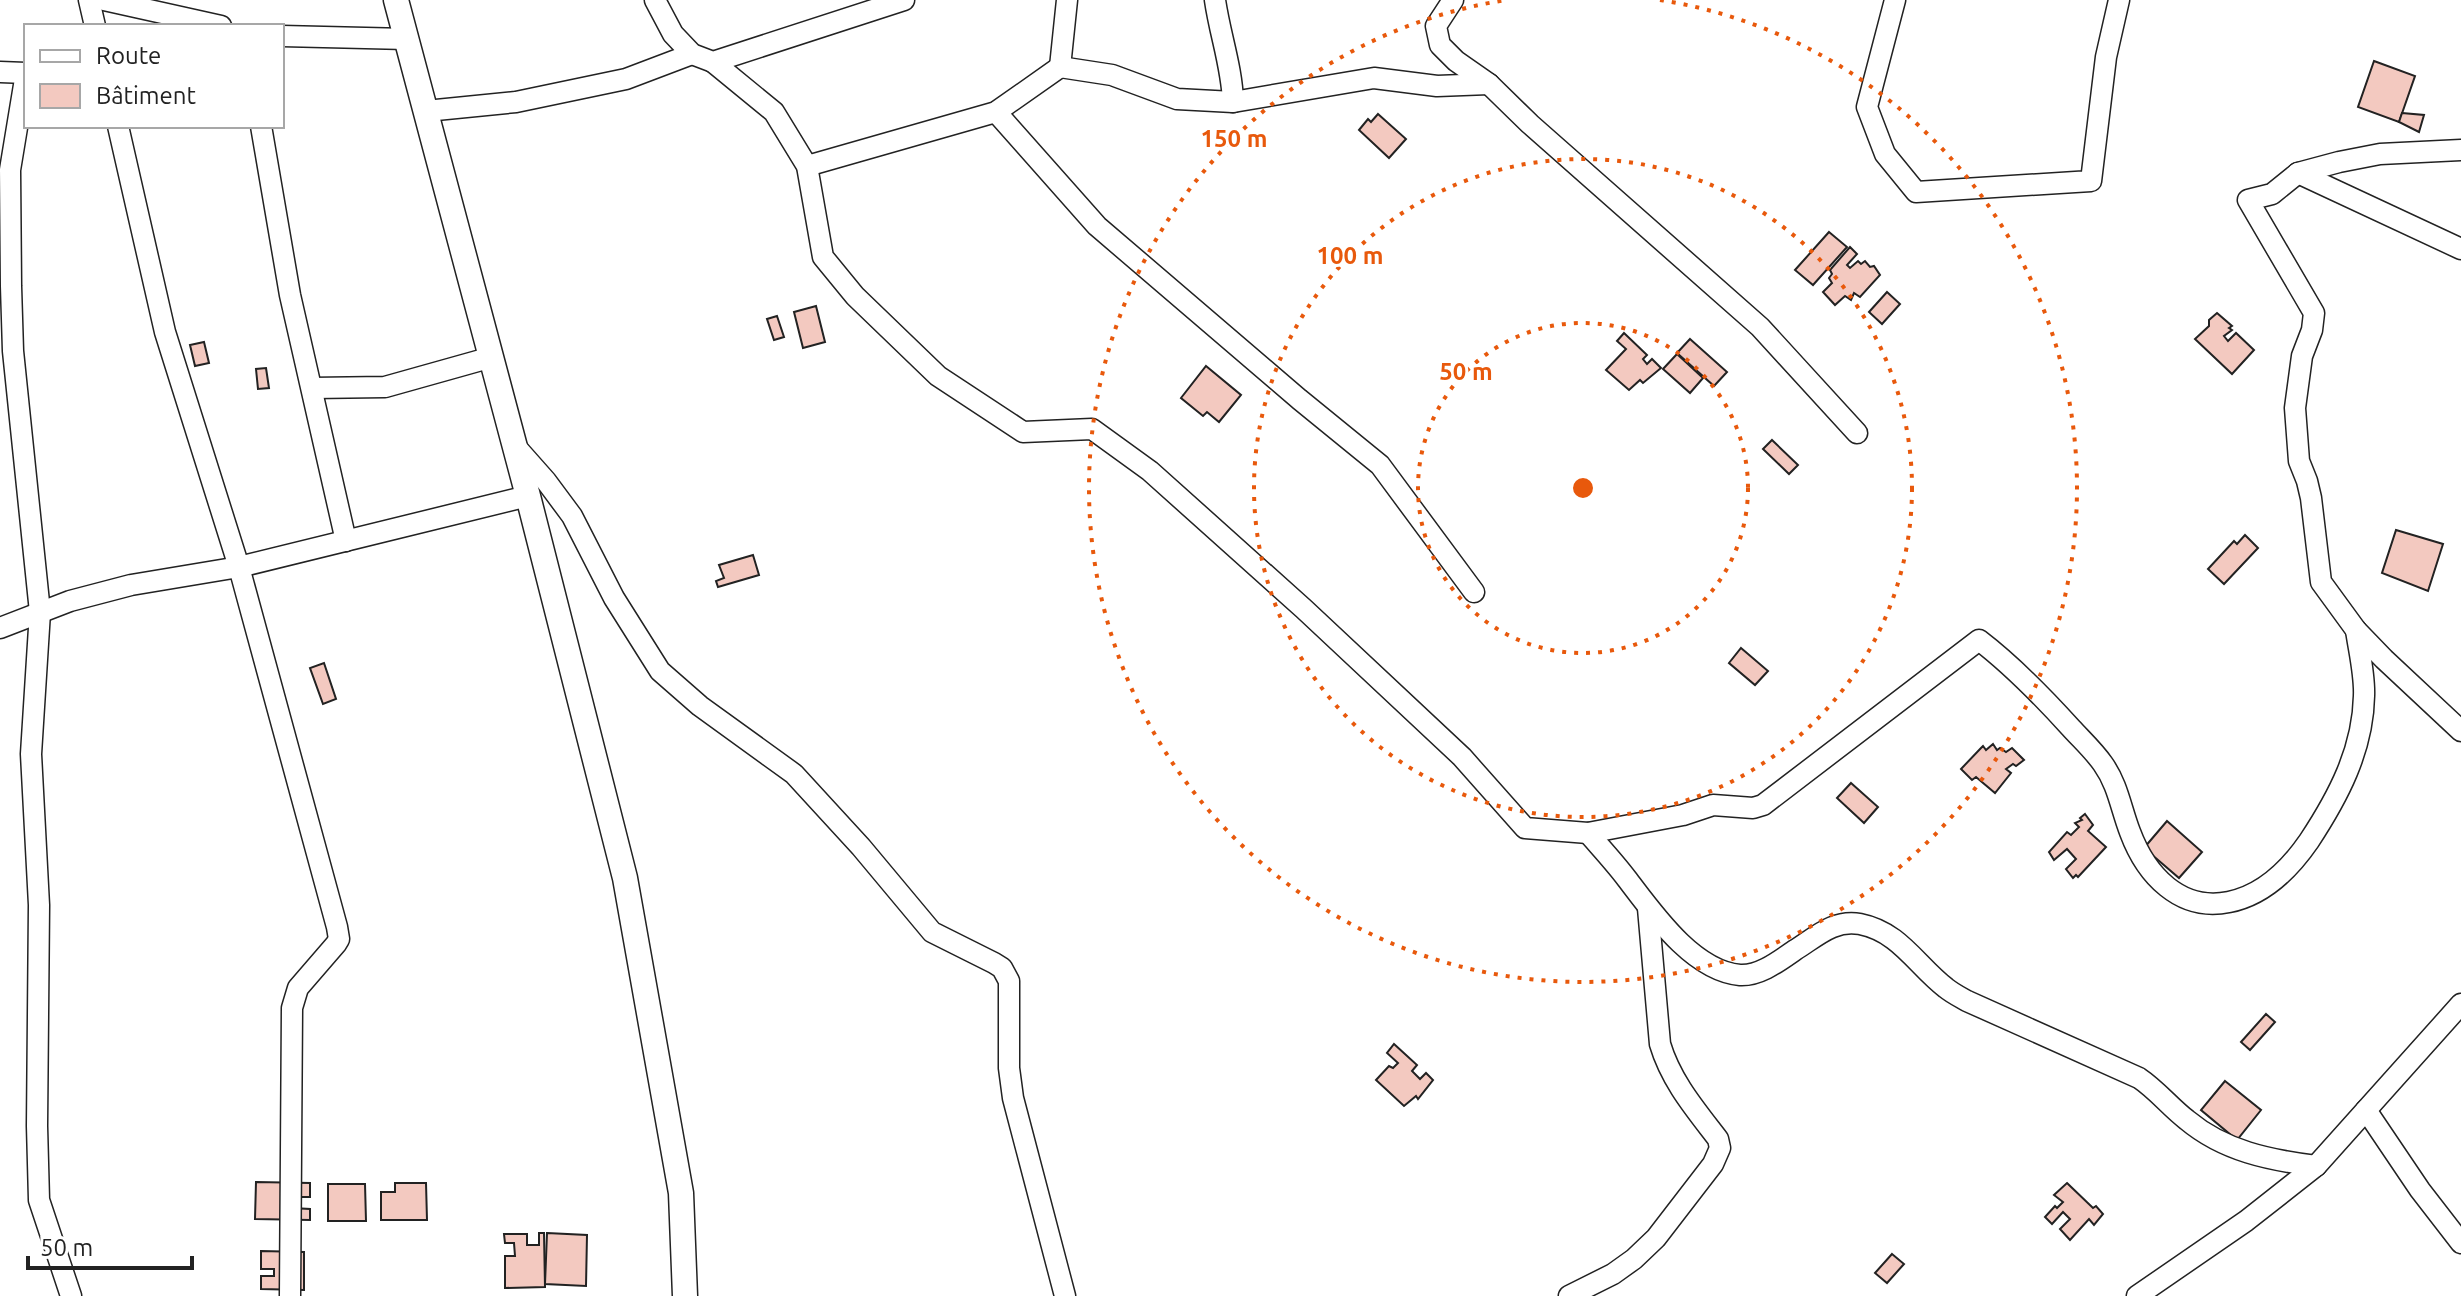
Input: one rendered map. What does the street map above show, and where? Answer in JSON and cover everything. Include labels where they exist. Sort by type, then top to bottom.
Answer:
[{"type":"street","points":[[89,0],[95,24]]},
{"type":"street","points":[[104,0],[212,24]]},
{"type":"street","points":[[396,0],[492,357],[625,878],[681,1193],[685,1296]]},
{"type":"street","points":[[655,0],[673,34],[692,54],[713,62],[774,112],[807,166],[823,257],[855,296],[938,376],[1023,432],[1092,429],[1150,471],[1462,757],[1525,828],[1588,833],[1683,815],[1713,805],[1753,808],[1763,805],[1979,640],[2041,695],[2105,766],[2137,847],[2169,890],[2186,900],[2204,905],[2240,900],[2262,891],[2290,866],[2335,799],[2359,742],[2365,693],[2356,630]]},
{"type":"street","points":[[713,62],[904,0]]},
{"type":"street","points":[[1060,67],[1067,0]]},
{"type":"street","points":[[1215,0],[1220,35],[1232,74],[1233,102]]},
{"type":"street","points":[[1453,0],[1436,26],[1440,45],[1456,61],[1489,84],[1530,124],[1760,327],[1857,433]]},
{"type":"street","points":[[1895,0],[1867,107],[1885,154],[1916,192],[2091,181],[2106,57],[2119,0]]},
{"type":"street","points":[[284,36],[407,39]]},
{"type":"street","points":[[426,111],[516,102],[626,79],[692,54]]},
{"type":"street","points":[[807,166],[996,112],[1060,67],[1112,75],[1177,99],[1233,102],[1374,78],[1437,86],[1489,84]]},
{"type":"street","points":[[0,72],[24,73]]},
{"type":"street","points":[[24,82],[5,172],[7,346],[40,612],[31,754],[39,905],[39,1200],[71,1296]]},
{"type":"street","points":[[996,112],[1097,226],[1380,465],[1474,592]]},
{"type":"street","points":[[118,128],[165,332],[239,567],[339,939],[298,988],[292,1008],[290,1296]]},
{"type":"street","points":[[261,128],[290,295],[346,541]]},
{"type":"street","points":[[2461,150],[2380,154],[2339,162],[2298,173],[2272,194],[2248,200],[2314,313],[2312,330],[2302,356],[2295,408],[2299,461],[2311,498],[2321,582],[2356,630],[2461,731]]},
{"type":"street","points":[[2298,173],[2461,249]]},
{"type":"street","points":[[312,388],[385,387],[492,357]]},
{"type":"street","points":[[515,446],[572,516],[622,611],[660,671],[700,706],[794,774],[861,847],[932,932],[994,963],[1006,974],[1009,981],[1009,1068],[1013,1098],[1065,1296]]},
{"type":"street","points":[[0,628],[70,601],[131,585],[239,567],[528,496]]},
{"type":"street","points":[[2365,693],[2384,659]]},
{"type":"street","points":[[1588,833],[1673,935],[1719,969],[1740,975],[1753,974],[1838,923],[1861,924],[1880,930],[1905,947],[1947,989],[1967,1001],[2139,1078],[2190,1123],[2219,1141],[2274,1161],[2316,1166]]},
{"type":"street","points":[[1569,1296],[1613,1274],[1656,1238],[1713,1164],[1720,1148],[1718,1139],[1665,1063],[1660,1044],[1648,908]]},
{"type":"street","points":[[2137,1296],[2246,1221],[2316,1166],[2461,1004]]},
{"type":"street","points":[[2366,1110],[2420,1190],[2461,1243]]},
{"type":"building","points":[[2374,61],[2415,76],[2399,122],[2358,107]]},
{"type":"building","points":[[2402,113],[2424,115],[2419,132],[2399,122]]},
{"type":"building","points":[[1378,114],[1406,139],[1389,158],[1359,130],[1368,119],[1371,122]]},
{"type":"building","points":[[1829,232],[1847,247],[1813,285],[1795,270]]},
{"type":"building","points":[[1850,247],[1857,254],[1847,265],[1850,268],[1858,261],[1861,264],[1865,261],[1870,267],[1874,266],[1880,275],[1860,297],[1854,293],[1851,300],[1845,296],[1835,305],[1823,292],[1832,283],[1830,270]]},
{"type":"building","points":[[1887,292],[1900,304],[1882,324],[1869,312]]},
{"type":"building","points":[[816,306],[825,342],[803,348],[794,312]]},
{"type":"building","points":[[2217,313],[2232,326],[2229,328],[2232,330],[2224,336],[2228,341],[2236,333],[2254,350],[2232,374],[2195,339]]},
{"type":"building","points":[[777,316],[784,337],[774,340],[767,319]]},
{"type":"building","points":[[1624,333],[1647,355],[1643,359],[1647,364],[1652,359],[1661,368],[1629,390],[1606,370],[1626,349],[1617,341]]},
{"type":"building","points":[[1690,339],[1727,372],[1714,386],[1677,353]]},
{"type":"building","points":[[204,342],[209,363],[195,366],[190,345]]},
{"type":"building","points":[[1677,354],[1703,378],[1690,393],[1663,369]]},
{"type":"building","points":[[1206,366],[1241,395],[1219,422],[1207,412],[1203,416],[1181,398]]},
{"type":"building","points":[[266,368],[269,388],[258,389],[256,369]]},
{"type":"building","points":[[1772,440],[1798,465],[1789,474],[1763,449]]},
{"type":"building","points":[[2396,530],[2443,544],[2428,591],[2382,573]]},
{"type":"building","points":[[2245,535],[2258,548],[2224,584],[2208,569],[2234,541],[2237,544]]},
{"type":"building","points":[[753,555],[759,575],[718,587],[716,581],[724,578],[719,565]]},
{"type":"building","points":[[1741,648],[1768,671],[1755,685],[1729,663]]},
{"type":"building","points":[[324,663],[336,699],[323,704],[310,668]]},
{"type":"building","points":[[1993,744],[1997,750],[2000,748],[2006,752],[2012,748],[2024,760],[2006,769],[2011,773],[1995,793],[1976,777],[1972,780],[1961,769],[1983,746],[1986,750]]},
{"type":"building","points":[[1851,783],[1878,807],[1864,823],[1837,798]]},
{"type":"building","points":[[2085,814],[2093,825],[2088,831],[2106,847],[2078,877],[2073,878],[2066,869],[2076,859],[2067,849],[2054,860],[2049,852],[2067,832],[2071,835],[2079,827],[2075,823],[2082,820],[2080,818]]},
{"type":"building","points":[[2167,821],[2202,852],[2179,878],[2144,848]]},
{"type":"building","points":[[2266,1014],[2275,1022],[2250,1050],[2241,1042]]},
{"type":"building","points":[[1394,1044],[1417,1065],[1412,1071],[1420,1079],[1426,1073],[1433,1080],[1418,1099],[1416,1096],[1404,1106],[1376,1080],[1389,1066],[1393,1068],[1398,1063],[1387,1053]]},
{"type":"building","points":[[2225,1081],[2261,1110],[2237,1140],[2201,1110]]},
{"type":"building","points":[[256,1182],[310,1183],[310,1197],[292,1197],[292,1208],[310,1209],[310,1220],[255,1219]]},
{"type":"building","points":[[395,1183],[426,1183],[427,1220],[381,1220],[381,1192],[395,1192]]},
{"type":"building","points":[[2067,1183],[2103,1214],[2094,1225],[2089,1219],[2070,1240],[2060,1229],[2070,1219],[2063,1212],[2052,1224],[2045,1217],[2063,1202],[2054,1195]]},
{"type":"building","points":[[328,1184],[365,1184],[366,1221],[328,1221]]},
{"type":"building","points":[[539,1233],[544,1233],[545,1287],[505,1288],[505,1256],[515,1256],[514,1243],[505,1243],[504,1234],[527,1234],[527,1245],[539,1245]]},
{"type":"building","points":[[547,1233],[587,1235],[586,1286],[545,1284]]},
{"type":"building","points":[[261,1251],[304,1252],[304,1290],[261,1289],[261,1276],[274,1276],[274,1269],[261,1269]]},
{"type":"building","points":[[1892,1254],[1904,1264],[1887,1283],[1875,1273]]}]
